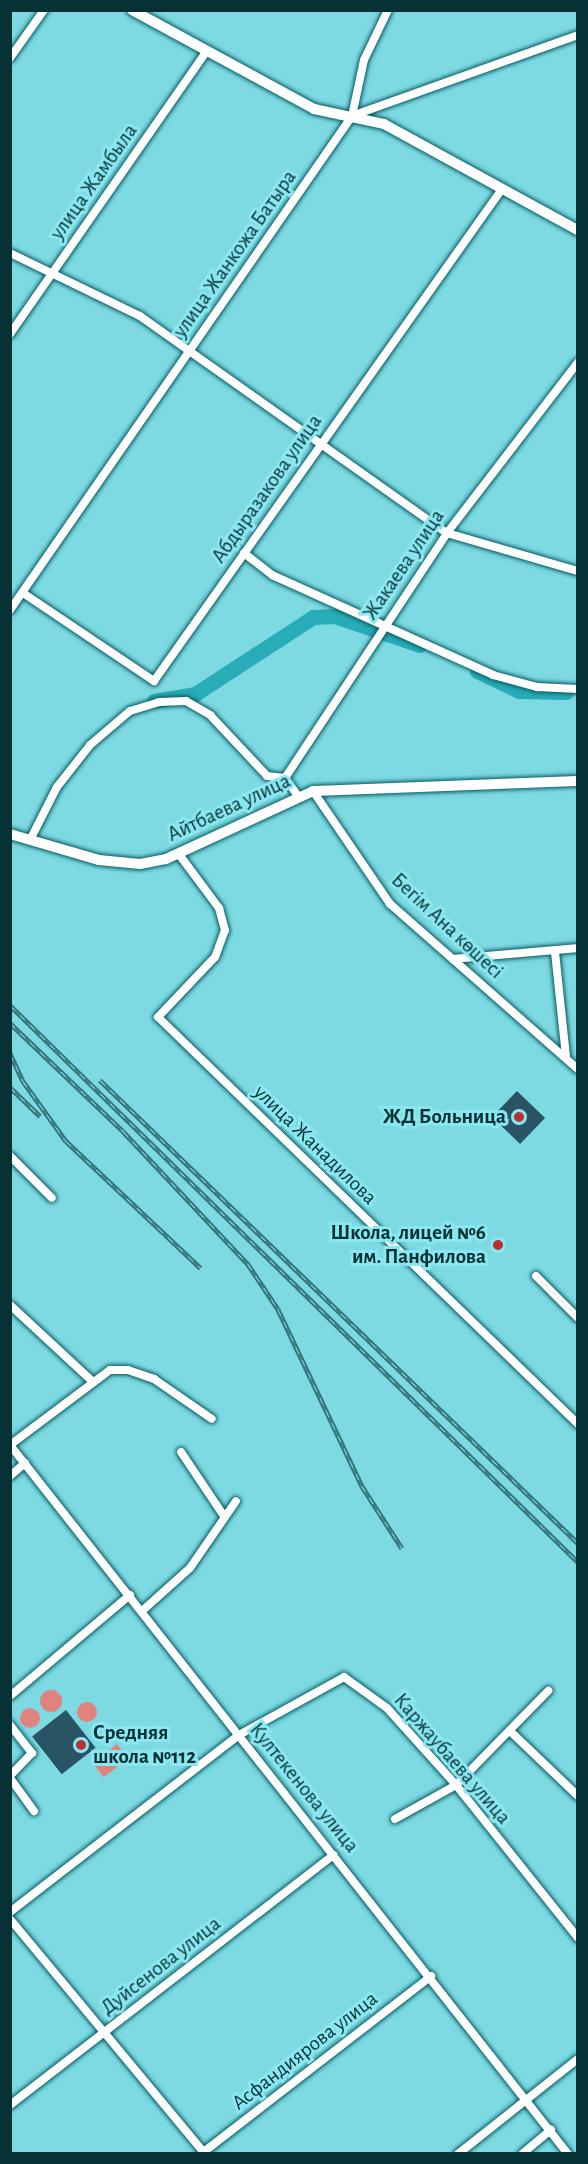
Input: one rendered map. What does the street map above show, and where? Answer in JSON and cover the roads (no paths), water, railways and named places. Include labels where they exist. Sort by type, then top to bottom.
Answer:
[{"type":"street","points":[[10,58],[44,10]]},
{"type":"street","points":[[132,10],[314,109],[384,124],[578,230]]},
{"type":"street","points":[[352,116],[364,60],[388,10]]},
{"type":"street","points":[[352,116],[578,35]]},
{"type":"street","name":"улица Жамбыла","points":[[10,334],[207,51]]},
{"type":"street","name":"улица Жанкожа Батыра","points":[[10,610],[352,116]]},
{"type":"street","name":"Абдыразакова улица","points":[[23,593],[154,681],[502,189]]},
{"type":"street","points":[[10,253],[140,316],[322,442],[447,533],[578,571]]},
{"type":"street","name":"Жакаева улица","points":[[285,778],[447,533],[578,362]]},
{"type":"street","points":[[244,553],[272,575],[383,627],[494,675],[537,687],[578,688]]},
{"type":"street","points":[[30,840],[57,787],[90,746],[130,711],[159,702],[186,701],[210,716],[267,776],[285,778],[298,796]]},
{"type":"street","name":"Айтбаева улица","points":[[10,834],[116,864],[156,861],[313,791],[578,780]]},
{"type":"street","name":"Бегім Ана көшесі","points":[[313,791],[390,904],[566,1057],[578,1070]]},
{"type":"street","name":"улица Жанадилова","points":[[178,853],[219,908],[225,930],[215,957],[158,1017],[578,1424]]},
{"type":"street","points":[[453,959],[555,952],[578,948]]},
{"type":"street","points":[[555,952],[566,1057]]},
{"type":"street","points":[[10,1156],[51,1198]]},
{"type":"street","points":[[537,1276],[578,1318]]},
{"type":"street","points":[[10,1305],[91,1380]]},
{"type":"street","points":[[10,1445],[91,1380],[110,1370],[128,1370],[154,1379],[212,1419]]},
{"type":"street","name":"Култекенова улица","points":[[10,1445],[528,2097],[568,2154]]},
{"type":"street","points":[[181,1452],[225,1516]]},
{"type":"street","points":[[10,1476],[25,1463]]},
{"type":"street","points":[[142,1611],[190,1568],[236,1500]]},
{"type":"street","points":[[10,1696],[130,1595]]},
{"type":"street","name":"Каржаубаева улица","points":[[239,1735],[344,1677],[387,1708],[456,1785],[578,1938]]},
{"type":"street","points":[[395,1820],[456,1785],[511,1732],[548,1691]]},
{"type":"street","points":[[10,1725],[32,1753],[10,1777],[34,1811]]},
{"type":"street","points":[[511,1732],[578,1796]]},
{"type":"street","points":[[10,1912],[239,1735]]},
{"type":"street","name":"Дуйсенова улица","points":[[10,2105],[334,1855]]},
{"type":"street","points":[[10,1918],[203,2153]]},
{"type":"street","name":"Асфандиярова улица","points":[[203,2153],[431,1976]]},
{"type":"street","points":[[458,2154],[578,2059]]},
{"type":"street","points":[[522,2154],[552,2130]]},
{"type":"waterway","points":[[154,701],[195,694],[313,617],[334,616],[419,645]]},
{"type":"waterway","points":[[477,671],[519,691],[566,692]]},
{"type":"railway","points":[[10,1005],[578,1562]]},
{"type":"railway","points":[[10,1023],[123,1131],[248,1264],[278,1309],[362,1486],[402,1548]]},
{"type":"railway","points":[[10,1053],[23,1081],[66,1141],[201,1268]]},
{"type":"railway","points":[[100,1080],[578,1543]]},
{"type":"railway","points":[[10,1087],[40,1116]]},
{"type":"place","name":"ЖД Больница","points":[[519,1117]]},
{"type":"place","name":"Школа, лицей №6 им. Панфилова","points":[[498,1245]]},
{"type":"place","name":"Средняя школа №112","points":[[81,1745]]}]
